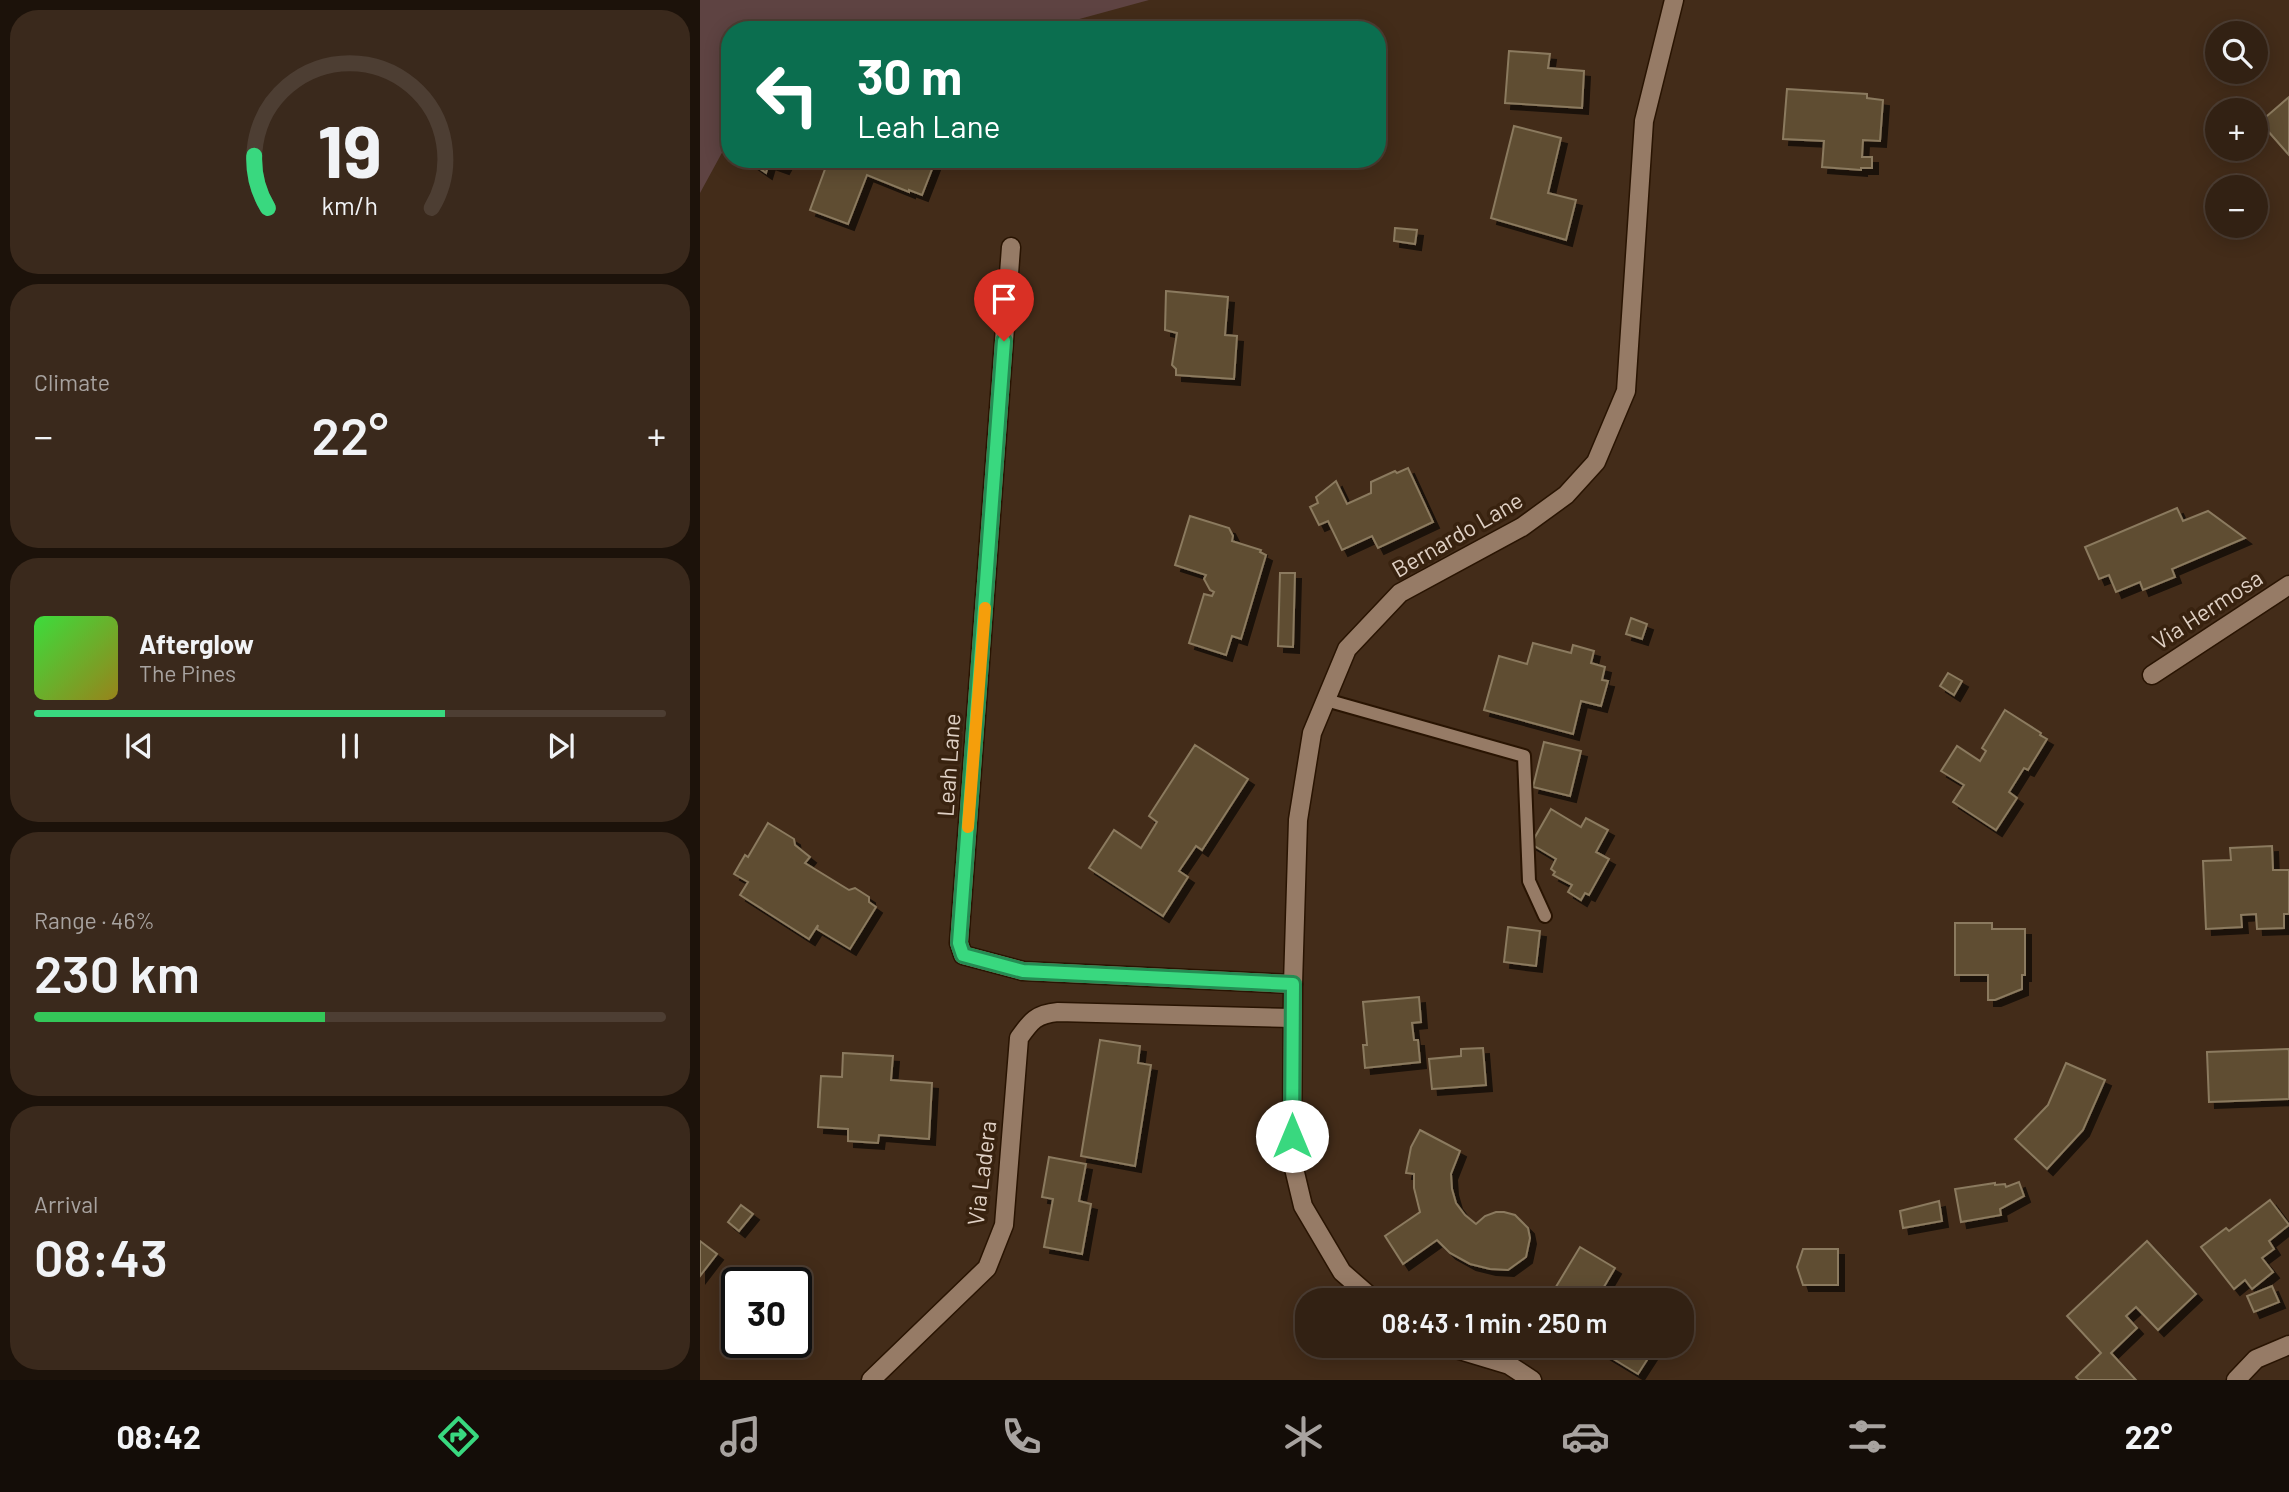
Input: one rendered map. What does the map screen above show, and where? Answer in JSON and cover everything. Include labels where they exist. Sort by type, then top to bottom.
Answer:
[{"type":"street","name":"Bernardo Lane","points":[[1360,1288],[1342,1272],[1303,1206],[1293,1160],[1292,1018],[1298,820],[1312,733],[1348,649],[1400,593],[1522,527],[1566,495],[1596,462],[1626,391],[1644,121],[1674,0]]},
{"type":"street","name":"Leah Lane","points":[[1011,247],[959,943],[963,955],[1023,971],[1293,984]]},
{"type":"street","name":"Via Hermosa","points":[[2152,675],[2289,584]]},
{"type":"street","name":"Via Ladera","points":[[871,1380],[987,1268],[1004,1225],[1019,1038],[1041,1013],[1292,1018]]},
{"type":"street","points":[[2236,1380],[2256,1359],[2289,1345]]},
{"type":"street","points":[[1488,1358],[1509,1364],[1532,1380]]},
{"type":"lane","points":[[1326,700],[1524,756],[1529,881],[1545,916]]},
{"type":"shaded area","points":[[700,0],[1149,0],[1072,21],[721,21],[721,154],[700,193]]},
{"type":"building","points":[[1509,51],[1550,54],[1548,68],[1584,71],[1582,108],[1505,103]]},
{"type":"building","points":[[1787,89],[1867,94],[1867,98],[1883,100],[1880,141],[1863,140],[1862,157],[1872,157],[1872,168],[1861,170],[1822,167],[1824,141],[1783,139]]},
{"type":"building","points":[[2289,97],[2289,155],[2268,131],[2268,115]]},
{"type":"building","points":[[1514,126],[1561,138],[1548,193],[1576,200],[1566,240],[1491,218]]},
{"type":"building","points":[[825,168],[932,168],[922,195],[867,175],[848,224],[810,210]]},
{"type":"building","points":[[1395,228],[1417,230],[1415,244],[1394,241]]},
{"type":"building","points":[[1166,291],[1228,297],[1225,335],[1237,336],[1234,379],[1176,375],[1176,369],[1172,365],[1177,333],[1165,330]]},
{"type":"building","points":[[1408,468],[1433,522],[1378,548],[1372,536],[1342,550],[1328,521],[1319,525],[1310,507],[1318,503],[1316,497],[1336,481],[1347,504],[1371,493],[1371,482]]},
{"type":"building","points":[[2177,508],[2183,521],[2208,511],[2245,538],[2172,569],[2175,577],[2143,590],[2140,582],[2116,592],[2109,575],[2099,579],[2085,547]]},
{"type":"building","points":[[1190,516],[1229,528],[1232,541],[1261,550],[1260,552],[1266,555],[1241,639],[1232,636],[1226,655],[1189,643],[1204,594],[1212,596],[1214,592],[1204,579],[1206,575],[1175,565]]},
{"type":"building","points":[[1280,573],[1295,573],[1293,647],[1278,646]]},
{"type":"building","points":[[1631,618],[1647,624],[1642,639],[1626,634]]},
{"type":"building","points":[[1533,643],[1571,653],[1573,645],[1594,651],[1591,663],[1605,667],[1602,680],[1608,681],[1601,706],[1581,701],[1573,734],[1484,710],[1499,656],[1527,664]]},
{"type":"building","points":[[1948,673],[1962,681],[1954,695],[1940,686]]},
{"type":"building","points":[[2005,710],[2047,739],[2028,770],[2024,768],[2009,792],[2017,798],[1996,830],[1953,802],[1964,785],[1941,771],[1957,746],[1980,761],[1986,751],[1982,748]]},
{"type":"building","points":[[1544,742],[1581,751],[1570,796],[1533,787]]},
{"type":"building","points":[[1195,745],[1248,779],[1202,850],[1196,846],[1179,871],[1188,877],[1163,916],[1089,868],[1114,830],[1141,848],[1157,822],[1149,816]]},
{"type":"building","points":[[1551,809],[1581,827],[1586,818],[1608,830],[1596,852],[1609,859],[1589,895],[1585,893],[1581,900],[1568,892],[1572,885],[1553,875],[1555,872],[1551,869],[1556,859],[1531,844]]},
{"type":"building","points":[[768,823],[794,839],[795,845],[810,857],[805,863],[849,890],[855,888],[869,897],[869,902],[876,907],[850,949],[817,929],[818,925],[809,939],[740,895],[748,882],[734,874],[745,855],[748,857]]},
{"type":"building","points":[[2272,846],[2273,870],[2289,870],[2289,914],[2284,914],[2284,928],[2257,929],[2256,914],[2241,915],[2242,927],[2206,929],[2203,861],[2231,860],[2230,848]]},
{"type":"building","points":[[1955,923],[1992,923],[1992,929],[2025,929],[2025,975],[2022,975],[2022,989],[1995,1000],[1988,1000],[1988,975],[1955,975]]},
{"type":"building","points":[[1508,927],[1540,931],[1536,966],[1504,962]]},
{"type":"building","points":[[1419,997],[1421,1022],[1412,1023],[1414,1040],[1418,1040],[1420,1062],[1365,1068],[1363,1045],[1367,1045],[1363,1002]]},
{"type":"building","points":[[1100,1040],[1140,1046],[1138,1063],[1151,1065],[1135,1166],[1081,1156]]},
{"type":"building","points":[[1483,1048],[1486,1085],[1432,1089],[1429,1059],[1461,1056],[1461,1049]]},
{"type":"building","points":[[2289,1049],[2289,1099],[2209,1102],[2207,1052]]},
{"type":"building","points":[[843,1053],[893,1056],[891,1080],[932,1083],[929,1139],[879,1135],[878,1143],[848,1141],[848,1129],[818,1127],[821,1076],[842,1077]]},
{"type":"building","points":[[2066,1063],[2105,1080],[2083,1130],[2047,1169],[2015,1139],[2048,1105]]},
{"type":"building","points":[[1420,1130],[1460,1151],[1451,1174],[1452,1189],[1456,1203],[1465,1215],[1476,1224],[1485,1216],[1504,1212],[1515,1215],[1528,1228],[1530,1238],[1526,1257],[1508,1270],[1490,1269],[1470,1264],[1450,1253],[1437,1240],[1403,1264],[1385,1236],[1420,1212],[1414,1188],[1414,1174],[1406,1173],[1411,1147]]},
{"type":"building","points":[[1049,1157],[1086,1164],[1079,1201],[1091,1204],[1082,1254],[1044,1247],[1053,1199],[1042,1197]]},
{"type":"building","points":[[2019,1182],[2024,1196],[2000,1209],[2001,1215],[1961,1222],[1955,1189],[1995,1183],[2005,1184],[2006,1187]]},
{"type":"building","points":[[2270,1200],[2289,1225],[2269,1241],[2274,1249],[2262,1258],[2273,1272],[2252,1289],[2245,1280],[2234,1289],[2201,1247],[2226,1228],[2229,1231]]},
{"type":"building","points":[[1939,1201],[1942,1221],[1903,1228],[1900,1211]]},
{"type":"building","points":[[741,1205],[753,1214],[739,1231],[728,1222]]},
{"type":"building","points":[[700,1241],[717,1254],[700,1276]]},
{"type":"building","points":[[2147,1241],[2196,1294],[2158,1330],[2136,1307],[2126,1316],[2137,1328],[2111,1353],[2136,1380],[2079,1380],[2076,1377],[2101,1353],[2067,1316]]},
{"type":"building","points":[[1580,1247],[1615,1268],[1603,1288],[1555,1288]]},
{"type":"building","points":[[1803,1249],[1838,1249],[1838,1285],[1803,1285],[1797,1267]]},
{"type":"building","points":[[2272,1286],[2279,1302],[2254,1312],[2247,1296]]},
{"type":"building","points":[[1612,1358],[1648,1358],[1638,1374]]},
{"type":"slow traffic","points":[[968,827],[985,608]]},
{"type":"route","points":[[1004,341],[959,943],[963,955],[1023,971],[1293,984],[1292,1136]]}]
